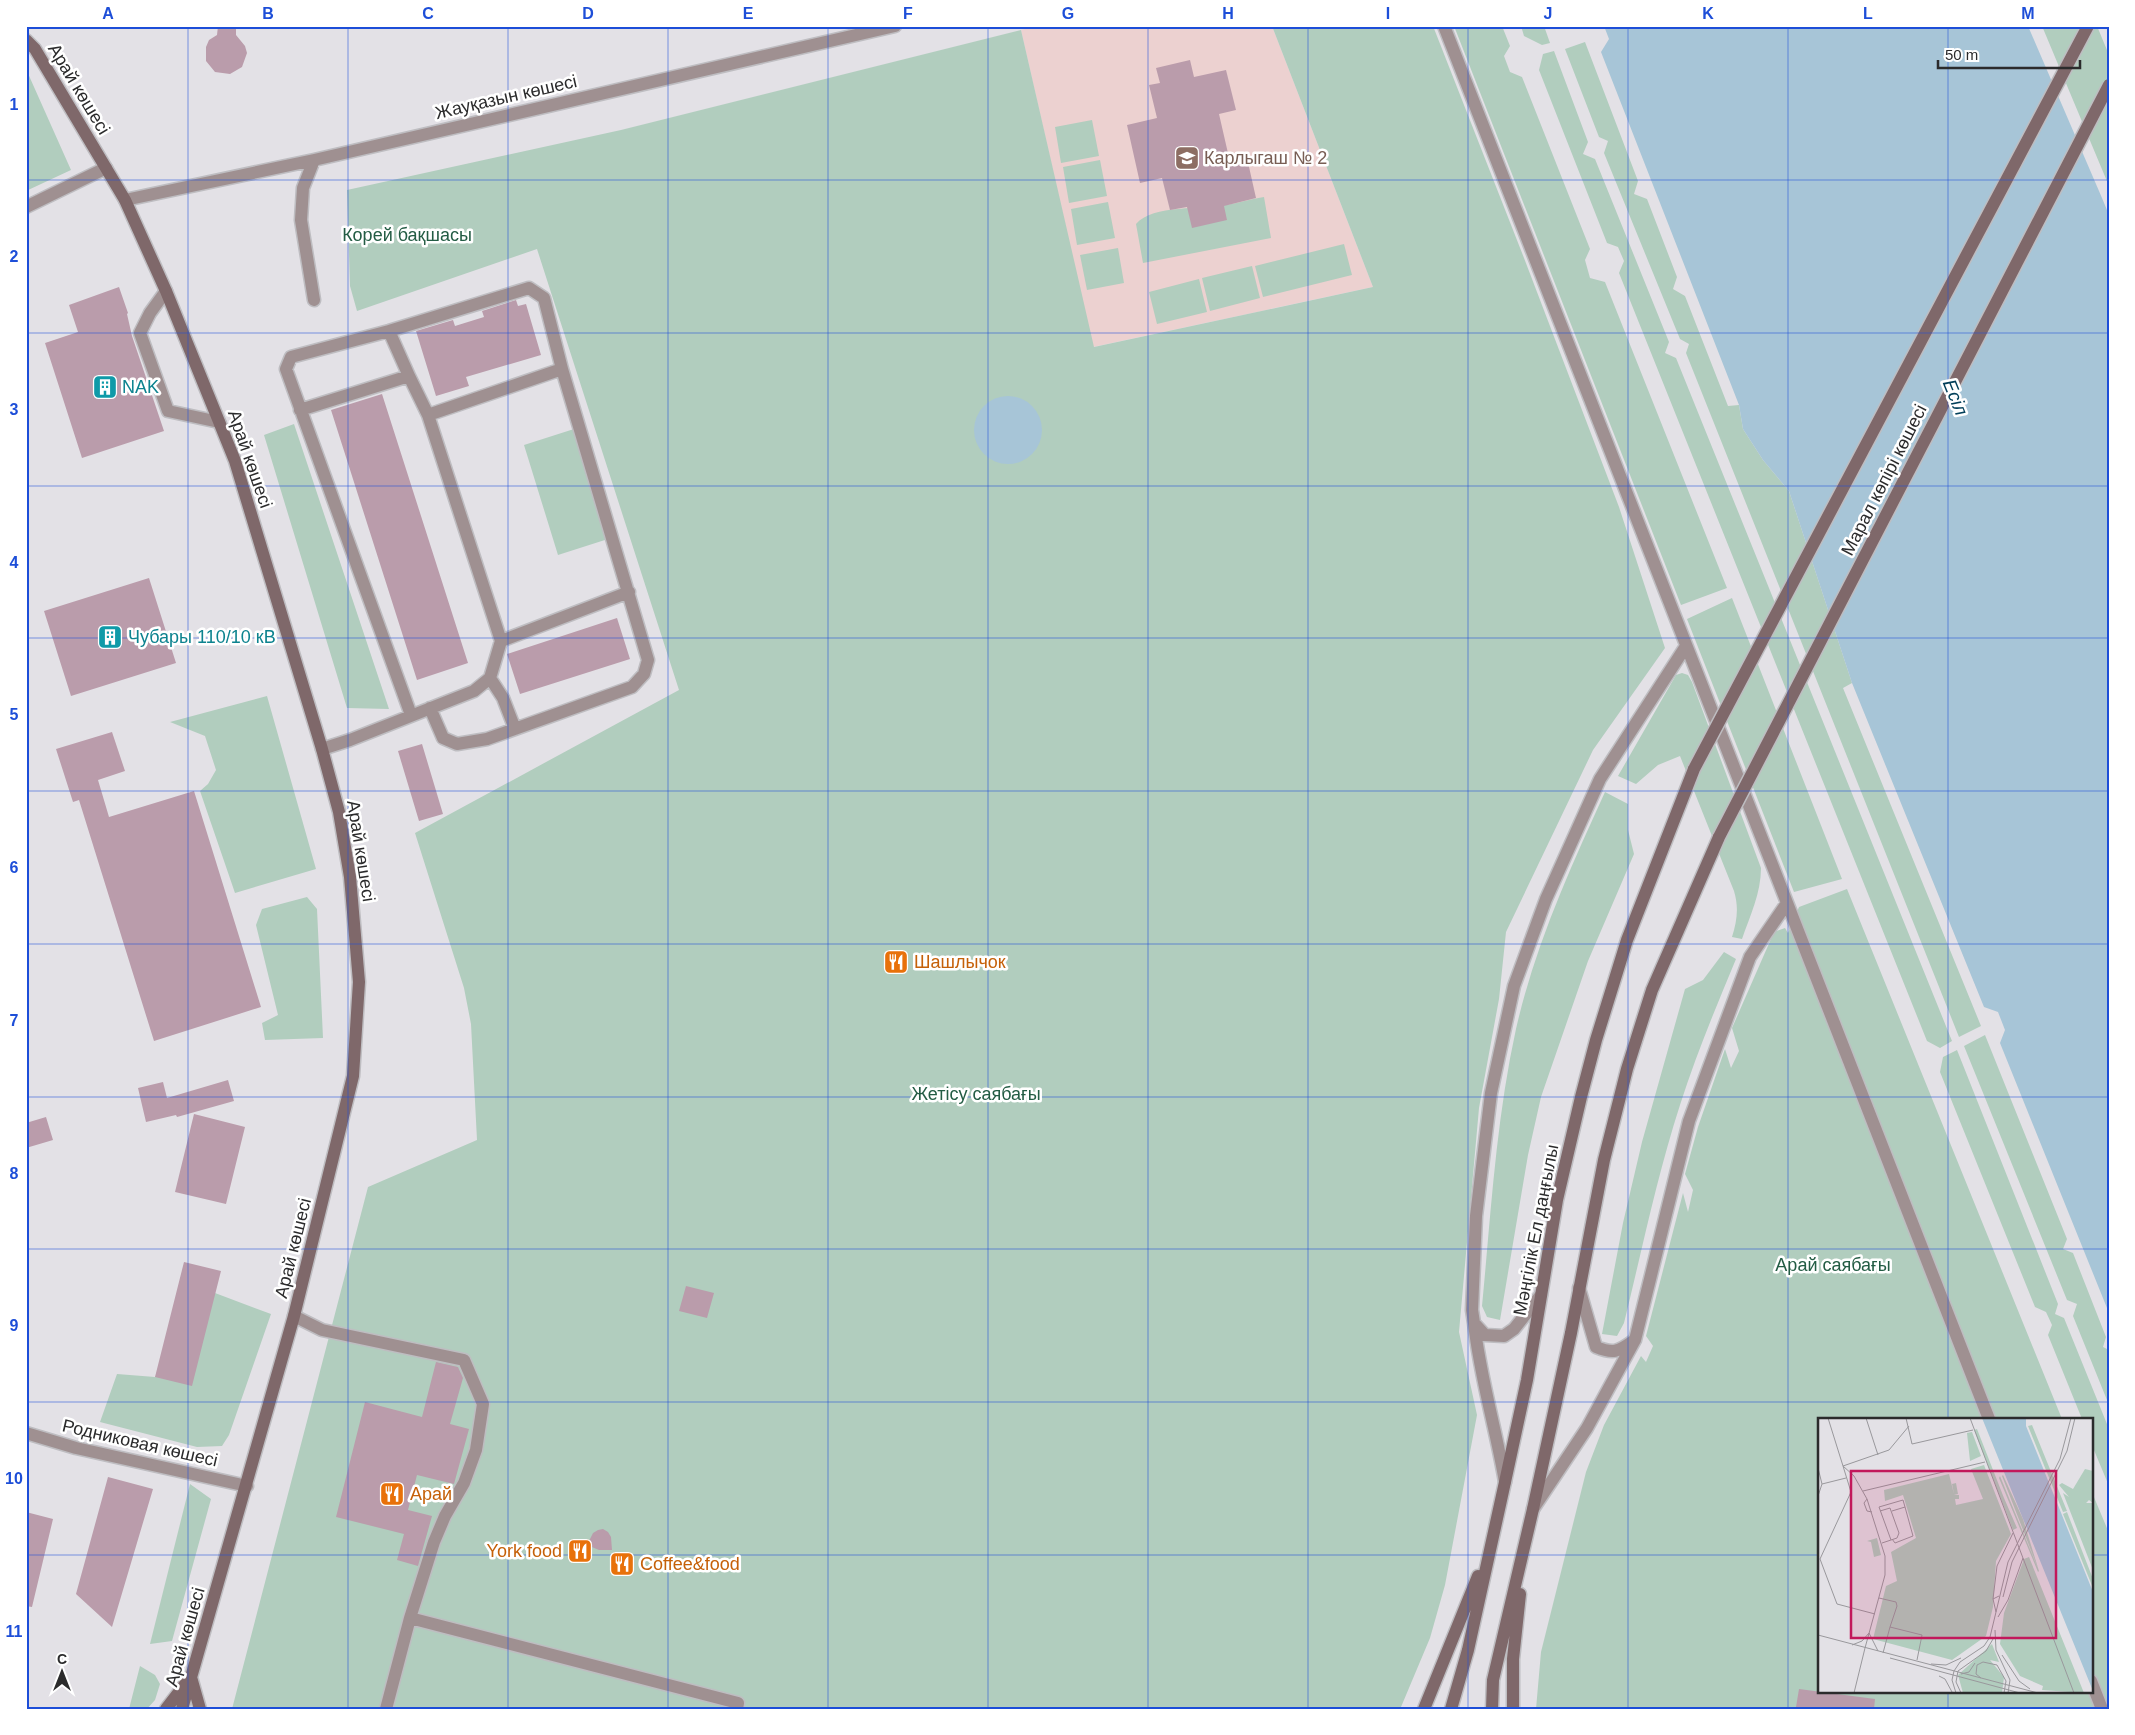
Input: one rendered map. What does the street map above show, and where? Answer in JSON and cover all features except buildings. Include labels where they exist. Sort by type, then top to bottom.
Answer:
[{"type":"main road","name":"Марал көпірі көшесі","points":[[1694,769],[2088,26]]},
{"type":"main road","name":"Арай көшесі","points":[[26,40],[35,49],[125,200],[166,291],[235,461],[322,749],[339,812],[350,877],[359,982],[352,1076],[294,1316],[182,1709]]},
{"type":"main road","name":"Марал көпірі көшесі","points":[[1579,1288],[1604,1160],[1627,1068],[1652,990],[1719,837],[2109,85]]},
{"type":"main road","name":"Мәңгілік Ел даңғылы","points":[[1451,1709],[1468,1650],[1506,1482],[1527,1380],[1558,1200],[1596,1040],[1627,940],[1694,769]]},
{"type":"main road","points":[[1483,1709],[1493,1680],[1533,1509],[1579,1288]]},
{"type":"main road","points":[[1513,1709],[1513,1659],[1526,1537]]},
{"type":"main road","points":[[1424,1709],[1490,1546]]},
{"type":"main road","points":[[166,1709],[191,1677]]},
{"type":"main road","points":[[191,1677],[200,1709]]},
{"type":"main road","points":[[1492,1709],[1493,1680]]},
{"type":"street","name":"Жауқазын көшесі","points":[[125,200],[314,160],[895,26]]},
{"type":"street","points":[[1444,26],[1988,1418]]},
{"type":"street","points":[[314,160],[304,188],[301,220],[314,300]]},
{"type":"street","points":[[26,206],[106,168]]},
{"type":"street","points":[[411,715],[286,368],[291,357],[388,331],[529,288],[544,298],[562,369],[648,660],[644,674],[632,686],[487,739],[457,744],[442,738],[430,708]]},
{"type":"street","points":[[166,291],[150,313],[140,332],[168,411],[219,422]]},
{"type":"street","points":[[322,749],[350,740],[474,691],[490,678],[501,641],[428,415],[388,331]]},
{"type":"street","points":[[428,415],[562,369]]},
{"type":"street","points":[[300,410],[408,376]]},
{"type":"street","points":[[501,641],[629,592]]},
{"type":"street","points":[[1506,1482],[1477,1352],[1472,1310],[1476,1216],[1491,1093],[1514,986],[1546,899],[1600,779],[1686,646]]},
{"type":"street","points":[[490,678],[503,698],[515,728]]},
{"type":"street","points":[[1533,1509],[1587,1428],[1634,1340],[1689,1121],[1750,957],[1787,903]]},
{"type":"street","points":[[1579,1288],[1596,1346],[1608,1352],[1620,1350],[1634,1340]]},
{"type":"street","points":[[1474,1323],[1485,1335],[1504,1336],[1514,1329],[1542,1295]]},
{"type":"street","points":[[294,1316],[322,1330],[464,1360],[483,1404],[476,1450],[464,1483],[444,1516],[434,1542],[410,1618],[386,1709]]},
{"type":"street","name":"Родниковая көшесі","points":[[26,1433],[76,1448],[247,1486]]},
{"type":"street","points":[[410,1618],[738,1703],[736,1709]]},
{"type":"street","points":[[2092,1684],[2102,1709]]},
{"type":"shaded area","name":"Карлыгаш № 2","points":[[1037,26],[1272,26],[1373,287],[1093,347],[1021,30]]},
{"type":"green space","name":"Жетісу саябағы","points":[[1272,26],[1433,26],[1619,507],[1665,648],[1593,750],[1506,932],[1499,999],[1479,1108],[1459,1332],[1477,1415],[1445,1585],[1430,1638],[1400,1709],[232,1709],[368,1187],[477,1140],[471,1024],[464,988],[415,833],[679,690],[537,249],[357,311],[350,286],[347,190],[621,130],[1021,30],[1094,347],[1373,287]]},
{"type":"green space","points":[[1454,26],[1502,26],[1510,46],[1504,56],[1510,72],[1522,77],[1590,249],[1585,260],[1590,278],[1605,282],[1727,588],[1681,605]]},
{"type":"green space","points":[[1521,26],[1544,26],[1550,43],[1542,45],[1524,36]]},
{"type":"green space","points":[[2042,26],[2097,26],[2109,55],[2109,186]]},
{"type":"green space","points":[[1585,42],[1638,181],[1634,194],[1647,199],[1677,277],[1673,289],[1685,296],[1728,406],[1739,405],[1743,429],[1763,460],[1789,491],[1852,683],[1843,688],[1981,1026],[1959,1037],[1686,353],[1689,344],[1680,339],[1604,153],[1608,141],[1599,137],[1565,49]]},
{"type":"green space","points":[[1554,51],[1588,142],[1583,154],[1595,159],[1669,342],[1665,353],[1676,358],[1952,1041],[1940,1048],[1927,1041],[1619,273],[1624,261],[1618,247],[1607,243],[1539,70],[1543,54]]},
{"type":"green space","points":[[26,69],[71,170],[26,191]]},
{"type":"green space","points":[[1092,120],[1099,156],[1061,163],[1055,127]]},
{"type":"green space","points":[[1100,160],[1107,196],[1069,203],[1063,167]]},
{"type":"green space","points":[[1264,197],[1271,238],[1143,263],[1136,224],[1144,218],[1154,213],[1231,204]]},
{"type":"green space","points":[[1108,202],[1115,238],[1077,245],[1071,209]]},
{"type":"green space","points":[[1344,244],[1352,275],[1263,297],[1255,266]]},
{"type":"green space","points":[[1118,248],[1124,283],[1087,290],[1080,255]]},
{"type":"green space","points":[[1252,266],[1260,298],[1210,311],[1202,278]]},
{"type":"green space","points":[[1199,279],[1207,312],[1157,324],[1149,292]]},
{"type":"green space","points":[[294,424],[389,709],[347,708],[264,435]]},
{"type":"green space","points":[[574,429],[608,539],[558,555],[524,445]]},
{"type":"green space","points":[[1732,598],[1842,879],[1794,892],[1687,619]]},
{"type":"green space","points":[[1682,673],[1688,675],[1692,682],[1761,868],[1757,895],[1742,939],[1732,937],[1737,914],[1734,891],[1680,756],[1658,765],[1636,784],[1618,776],[1676,675]]},
{"type":"green space","points":[[267,696],[316,869],[235,893],[200,791],[208,784],[216,770],[205,736],[170,722]]},
{"type":"green space","points":[[1605,792],[1628,804],[1628,830],[1634,854],[1588,961],[1541,1097],[1528,1155],[1500,1320],[1487,1317],[1482,1306],[1495,1167],[1509,1063],[1524,998],[1543,937],[1566,879]]},
{"type":"green space","name":"Арай саябағы","points":[[1847,889],[2062,1418],[1818,1418],[1818,1692],[2092,1692],[2092,1492],[2109,1533],[2109,1709],[1536,1709],[1541,1652],[1586,1472],[1604,1425],[1641,1356],[1646,1362],[1653,1346],[1646,1336],[1683,1193],[1688,1212],[1693,1190],[1685,1174],[1698,1127],[1725,1049],[1731,1068],[1739,1051],[1732,1028],[1774,932],[1785,928],[1788,933],[1799,907]]},
{"type":"green space","points":[[307,897],[317,909],[323,1038],[265,1040],[262,1023],[278,1015],[256,925],[262,909]]},
{"type":"green space","points":[[1724,952],[1736,959],[1686,1086],[1657,1186],[1624,1323],[1617,1336],[1602,1334],[1623,1223],[1642,1142],[1685,989],[1703,980]]},
{"type":"green space","points":[[1985,1035],[2067,1239],[2063,1249],[2073,1253],[2106,1337],[2103,1347],[2109,1350],[2109,1405],[2073,1316],[2077,1304],[2067,1300],[1964,1046]]},
{"type":"green space","points":[[1957,1050],[2058,1304],[2055,1314],[2064,1318],[2109,1429],[2109,1486],[2092,1445],[2092,1418],[2082,1418],[2048,1335],[2052,1325],[2046,1312],[2035,1307],[1940,1072],[1943,1057]]},
{"type":"green space","points":[[215,1293],[271,1314],[229,1435],[222,1446],[197,1447],[100,1422],[117,1374],[155,1377]]},
{"type":"green space","points":[[190,1484],[211,1499],[172,1641],[150,1644]]},
{"type":"green space","points":[[140,1666],[155,1675],[160,1684],[155,1700],[147,1709],[129,1709]]},
{"type":"water","name":"Есіл","points":[[1604,26],[2028,26],[2109,215],[2109,1313],[2000,1043],[2005,1030],[1998,1012],[1984,1007],[1852,683],[1789,491],[1763,460],[1743,429],[1739,405],[1601,52],[1609,39]]},
{"type":"water","points":[[1015,396],[1027,402],[1036,411],[1042,423],[1040,443],[1032,454],[1015,464],[1001,464],[984,454],[976,443],[974,423],[984,406],[995,398]]},
{"type":"place","name":"Карлыгаш № 2","points":[[1187,158]]},
{"type":"place","name":"NAK","points":[[105,387]]},
{"type":"place","name":"Чубары 110/10 кВ","points":[[110,637]]},
{"type":"place","name":"Шашлычок","points":[[896,962]]},
{"type":"place","name":"Арай","points":[[392,1494]]},
{"type":"place","name":"York food","points":[[580,1551]]},
{"type":"place","name":"Coffee&food","points":[[622,1564]]},
{"type":"park label","name":"Корей бақшасы","points":[[407,235]]}]
